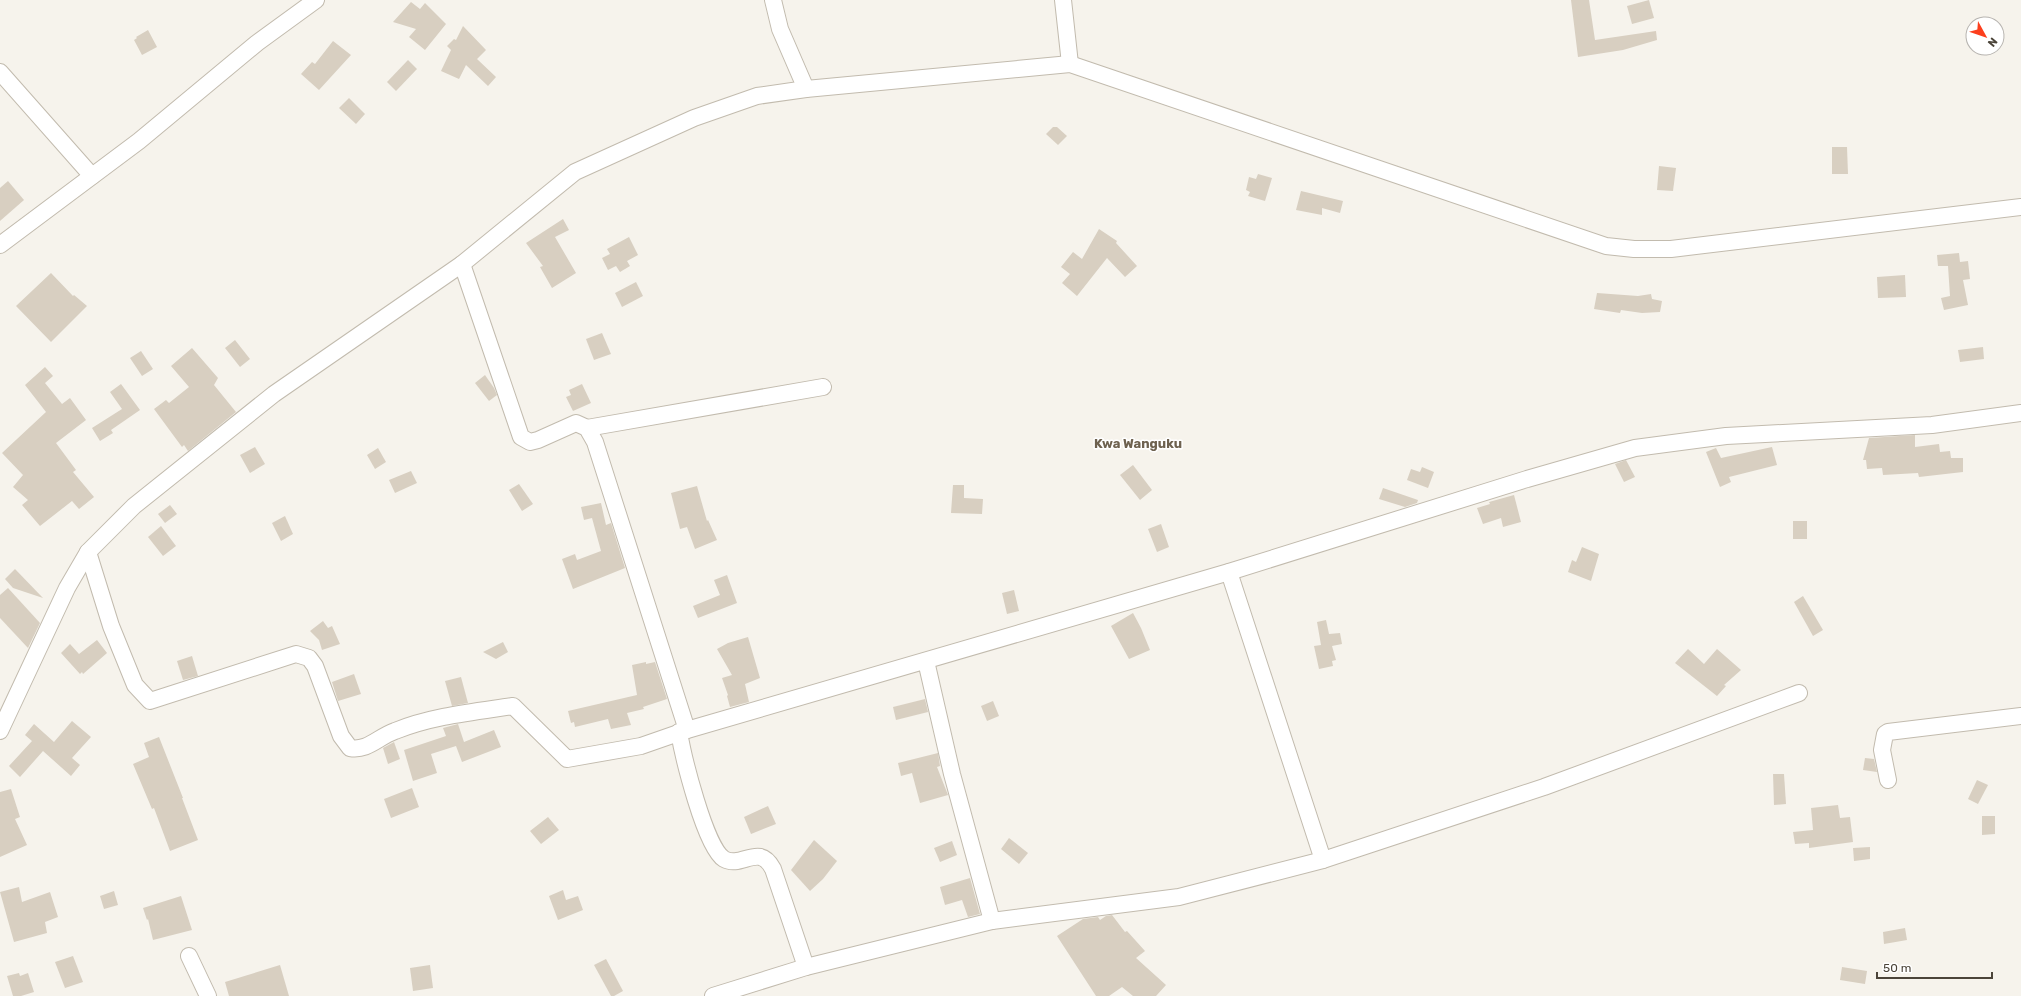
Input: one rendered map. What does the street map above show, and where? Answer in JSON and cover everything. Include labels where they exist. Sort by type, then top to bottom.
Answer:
[{"type":"street","points":[[0,245],[139,141],[257,43],[316,0]]},
{"type":"street","points":[[772,0],[780,29],[806,89]]},
{"type":"street","points":[[1063,0],[1070,64]]},
{"type":"street","points":[[0,731],[67,588],[88,552],[134,506],[274,394],[462,264],[575,172],[694,118],[757,96],[806,89],[1070,64],[1606,246],[1634,249],[1671,249],[2021,207]]},
{"type":"street","points":[[0,72],[92,176]]},
{"type":"street","points":[[462,264],[521,437],[530,442],[538,440],[576,423],[587,428],[822,387]]},
{"type":"street","points":[[88,552],[111,626],[135,685],[150,701],[296,654],[309,658],[315,666],[341,736],[350,748],[360,749],[395,730],[424,721],[513,706],[567,759],[641,746],[683,731],[1229,572],[1527,479],[1635,448],[1726,436],[1932,424],[2021,413]]},
{"type":"street","points":[[587,428],[595,442],[683,731],[695,798],[715,848],[725,859],[734,861],[755,856],[764,857],[769,861],[806,967]]},
{"type":"street","points":[[1229,572],[1323,860]]},
{"type":"street","points":[[926,661],[952,774],[992,921]]},
{"type":"street","points":[[713,996],[806,967],[992,921],[1178,897],[1323,860],[1544,788],[1799,692]]},
{"type":"street","points":[[1888,780],[1882,750],[1884,734],[1888,732],[2021,716]]},
{"type":"street","points":[[189,956],[208,996]]},
{"type":"building","points":[[1571,0],[1589,0],[1595,40],[1656,31],[1657,40],[1623,50],[1578,57]]},
{"type":"building","points":[[1649,0],[1654,18],[1632,24],[1627,6]]},
{"type":"building","points":[[411,2],[420,9],[425,3],[446,24],[425,50],[409,37],[416,29],[393,22]]},
{"type":"building","points":[[463,26],[486,50],[477,59],[496,77],[488,86],[466,65],[459,79],[441,71],[451,50],[447,46],[454,39],[456,40]]},
{"type":"building","points":[[148,30],[157,47],[142,55],[134,40],[137,38],[136,37]]},
{"type":"building","points":[[333,41],[351,55],[319,90],[301,74],[312,62],[315,64]]},
{"type":"building","points":[[408,60],[417,69],[396,91],[387,82]]},
{"type":"building","points":[[349,98],[365,114],[356,124],[339,108]]},
{"type":"building","points":[[1053,127],[1057,127],[1067,136],[1058,145],[1046,134]]},
{"type":"building","points":[[1832,147],[1847,147],[1848,174],[1832,174]]},
{"type":"building","points":[[1659,166],[1676,168],[1673,191],[1657,190]]},
{"type":"building","points":[[1258,174],[1272,178],[1265,201],[1248,196],[1250,192],[1246,190],[1249,177],[1256,179]]},
{"type":"building","points":[[8,181],[24,200],[0,221],[0,188]]},
{"type":"building","points":[[1301,191],[1343,201],[1340,213],[1322,208],[1322,215],[1296,210]]},
{"type":"building","points":[[563,219],[569,230],[555,237],[576,273],[552,288],[540,267],[543,266],[526,243]]},
{"type":"building","points":[[1099,229],[1117,241],[1116,243],[1137,266],[1125,277],[1107,258],[1077,296],[1062,283],[1070,274],[1061,267],[1073,252],[1082,259]]},
{"type":"building","points":[[629,237],[638,255],[627,261],[630,266],[620,272],[616,266],[608,270],[602,258],[610,254],[607,249]]},
{"type":"building","points":[[1959,253],[1960,262],[1968,261],[1970,279],[1963,280],[1968,305],[1944,310],[1941,298],[1950,296],[1948,266],[1938,266],[1937,255]]},
{"type":"building","points":[[51,273],[73,296],[74,295],[87,306],[51,342],[16,306]]},
{"type":"building","points":[[1905,275],[1906,297],[1878,298],[1877,277]]},
{"type":"building","points":[[636,282],[643,296],[622,307],[615,293]]},
{"type":"building","points":[[1597,293],[1638,296],[1651,294],[1652,299],[1662,301],[1660,312],[1642,313],[1621,310],[1620,313],[1594,309]]},
{"type":"building","points":[[602,333],[611,354],[594,360],[586,339]]},
{"type":"building","points":[[235,340],[250,359],[240,367],[225,348]]},
{"type":"building","points":[[1983,347],[1984,359],[1960,362],[1958,350]]},
{"type":"building","points":[[192,348],[218,378],[214,385],[236,412],[188,451],[184,445],[182,447],[154,409],[166,400],[169,403],[189,387],[171,366]]},
{"type":"building","points":[[141,351],[153,369],[142,376],[130,358]]},
{"type":"building","points":[[45,367],[53,376],[45,383],[62,404],[70,398],[86,420],[56,443],[76,470],[73,472],[94,497],[79,509],[72,501],[40,526],[22,505],[28,500],[13,487],[23,475],[2,453],[46,412],[25,385]]},
{"type":"building","points":[[485,375],[497,395],[489,401],[475,383]]},
{"type":"building","points":[[121,384],[140,410],[111,430],[113,433],[100,441],[92,428],[122,409],[110,392]]},
{"type":"building","points":[[582,384],[591,403],[573,411],[566,397],[571,395],[569,390]]},
{"type":"building","points":[[1915,435],[1915,447],[1939,444],[1940,452],[1950,451],[1951,458],[1963,458],[1963,472],[1919,477],[1918,473],[1883,475],[1882,468],[1867,469],[1866,460],[1863,460],[1869,438]]},
{"type":"building","points":[[255,447],[265,464],[250,473],[240,455]]},
{"type":"building","points":[[1772,447],[1777,465],[1729,477],[1731,482],[1720,487],[1706,452],[1716,448],[1721,458]]},
{"type":"building","points":[[378,448],[386,462],[375,469],[367,455]]},
{"type":"building","points":[[1626,460],[1635,477],[1624,482],[1615,464]]},
{"type":"building","points":[[1133,465],[1152,490],[1140,500],[1120,475]]},
{"type":"building","points":[[1422,467],[1434,472],[1428,488],[1407,480],[1411,469],[1420,472]]},
{"type":"building","points":[[411,471],[417,483],[395,493],[389,480]]},
{"type":"building","points":[[519,484],[533,504],[522,511],[509,490]]},
{"type":"building","points":[[953,485],[964,485],[964,498],[983,499],[982,514],[951,513]]},
{"type":"building","points":[[697,486],[707,521],[708,520],[717,540],[695,549],[687,527],[680,529],[671,493]]},
{"type":"building","points":[[1383,488],[1418,500],[1417,503],[1405,507],[1379,499]]},
{"type":"building","points":[[1514,495],[1521,522],[1503,527],[1501,518],[1483,524],[1477,508],[1490,504],[1489,502]]},
{"type":"building","points":[[601,503],[606,525],[611,523],[625,568],[573,589],[562,559],[575,554],[577,560],[601,551],[592,518],[584,520],[581,507]]},
{"type":"building","points":[[170,505],[177,514],[165,523],[158,514]]},
{"type":"building","points":[[285,516],[293,534],[281,541],[272,523]]},
{"type":"building","points":[[1793,521],[1807,521],[1807,539],[1793,539]]},
{"type":"building","points":[[1161,524],[1169,547],[1157,552],[1148,529]]},
{"type":"building","points":[[161,526],[176,546],[163,556],[148,537]]},
{"type":"building","points":[[1582,547],[1599,554],[1591,581],[1568,572],[1572,560],[1576,562]]},
{"type":"building","points":[[15,569],[43,598],[13,588],[5,579]]},
{"type":"building","points":[[727,575],[737,603],[698,618],[693,606],[720,595],[714,580]]},
{"type":"building","points":[[8,588],[40,623],[28,648],[0,618],[0,595]]},
{"type":"building","points":[[1014,590],[1019,611],[1007,614],[1002,593]]},
{"type":"building","points":[[1803,596],[1823,630],[1813,636],[1794,602]]},
{"type":"building","points":[[1133,613],[1150,650],[1129,659],[1111,626]]},
{"type":"building","points":[[1326,620],[1329,634],[1340,633],[1342,644],[1332,646],[1336,660],[1332,661],[1333,666],[1319,669],[1314,646],[1321,645],[1317,622]]},
{"type":"building","points":[[323,621],[328,628],[332,626],[340,644],[322,650],[319,640],[310,631]]},
{"type":"building","points":[[748,637],[760,678],[745,684],[749,702],[730,707],[728,695],[722,678],[732,675],[717,649],[728,643]]},
{"type":"building","points":[[97,640],[107,653],[83,674],[82,672],[80,674],[61,653],[70,644],[79,654]]},
{"type":"building","points":[[503,642],[508,652],[496,659],[483,652]]},
{"type":"building","points":[[1688,649],[1704,664],[1717,649],[1741,670],[1724,685],[1726,686],[1717,696],[1675,663]]},
{"type":"building","points":[[192,656],[198,676],[183,680],[177,661]]},
{"type":"building","points":[[646,662],[646,664],[655,662],[667,699],[643,707],[644,709],[627,713],[631,725],[611,729],[608,719],[575,727],[574,722],[571,723],[568,711],[637,695],[632,665]]},
{"type":"building","points":[[354,674],[361,694],[338,701],[332,682]]},
{"type":"building","points":[[461,677],[468,703],[452,706],[445,681]]},
{"type":"building","points":[[925,699],[928,712],[896,720],[893,707]]},
{"type":"building","points":[[993,701],[999,716],[987,721],[981,706]]},
{"type":"building","points":[[72,721],[91,737],[72,758],[80,765],[71,776],[43,751],[20,777],[9,766],[32,741],[25,735],[34,724],[54,742]]},
{"type":"building","points":[[458,724],[464,742],[494,730],[501,747],[462,762],[456,746],[431,754],[437,773],[413,781],[404,750],[446,736],[443,728]]},
{"type":"building","points":[[159,737],[198,840],[170,851],[154,808],[152,809],[133,764],[149,757],[144,743]]},
{"type":"building","points":[[394,742],[400,759],[388,764],[383,748]]},
{"type":"building","points":[[938,753],[940,766],[937,767],[948,795],[920,803],[912,773],[901,776],[898,763]]},
{"type":"building","points":[[1865,758],[1874,759],[1877,772],[1863,770]]},
{"type":"building","points":[[1773,774],[1784,774],[1786,804],[1774,805]]},
{"type":"building","points":[[1977,780],[1988,785],[1978,804],[1968,799]]},
{"type":"building","points":[[412,788],[419,807],[391,818],[384,799]]},
{"type":"building","points":[[11,789],[20,817],[15,819],[27,845],[0,857],[0,792]]},
{"type":"building","points":[[1838,805],[1840,818],[1850,817],[1853,842],[1809,848],[1809,843],[1795,844],[1793,832],[1813,830],[1811,808]]},
{"type":"building","points":[[768,806],[776,824],[751,834],[744,817]]},
{"type":"building","points":[[1982,816],[1995,816],[1995,834],[1982,835]]},
{"type":"building","points":[[548,817],[559,830],[541,844],[530,831]]},
{"type":"building","points":[[1009,838],[1028,853],[1019,864],[1001,849]]},
{"type":"building","points":[[814,840],[837,861],[823,879],[810,891],[791,870]]},
{"type":"building","points":[[952,841],[957,855],[940,862],[934,848]]},
{"type":"building","points":[[1870,847],[1870,859],[1854,861],[1853,848]]},
{"type":"building","points":[[970,878],[980,914],[968,917],[962,900],[945,905],[940,887]]},
{"type":"building","points":[[19,887],[22,902],[50,892],[58,917],[45,922],[47,933],[14,942],[0,892]]},
{"type":"building","points":[[563,890],[566,900],[578,896],[583,910],[558,920],[549,896]]},
{"type":"building","points":[[114,891],[118,905],[104,909],[100,896]]},
{"type":"building","points":[[181,896],[192,930],[153,940],[148,919],[147,920],[143,908]]},
{"type":"building","points":[[1112,915],[1125,932],[1127,931],[1145,951],[1136,958],[1166,985],[1156,996],[1133,996],[1122,987],[1109,996],[1096,996],[1057,936],[1083,919],[1098,917],[1100,920],[1106,916]]},
{"type":"building","points":[[1905,928],[1907,940],[1884,944],[1883,932]]},
{"type":"building","points":[[73,956],[83,982],[65,988],[55,962]]},
{"type":"building","points":[[606,959],[623,991],[614,996],[611,996],[594,965]]},
{"type":"building","points":[[280,965],[289,996],[229,996],[225,982]]},
{"type":"building","points":[[430,965],[433,988],[413,991],[410,968]]},
{"type":"building","points":[[1842,967],[1867,971],[1865,984],[1840,980]]},
{"type":"building","points":[[19,973],[20,976],[28,973],[34,992],[21,996],[13,996],[7,976]]},
{"type":"district","name":"Kwa Wanguku","points":[[1138,443]]}]
